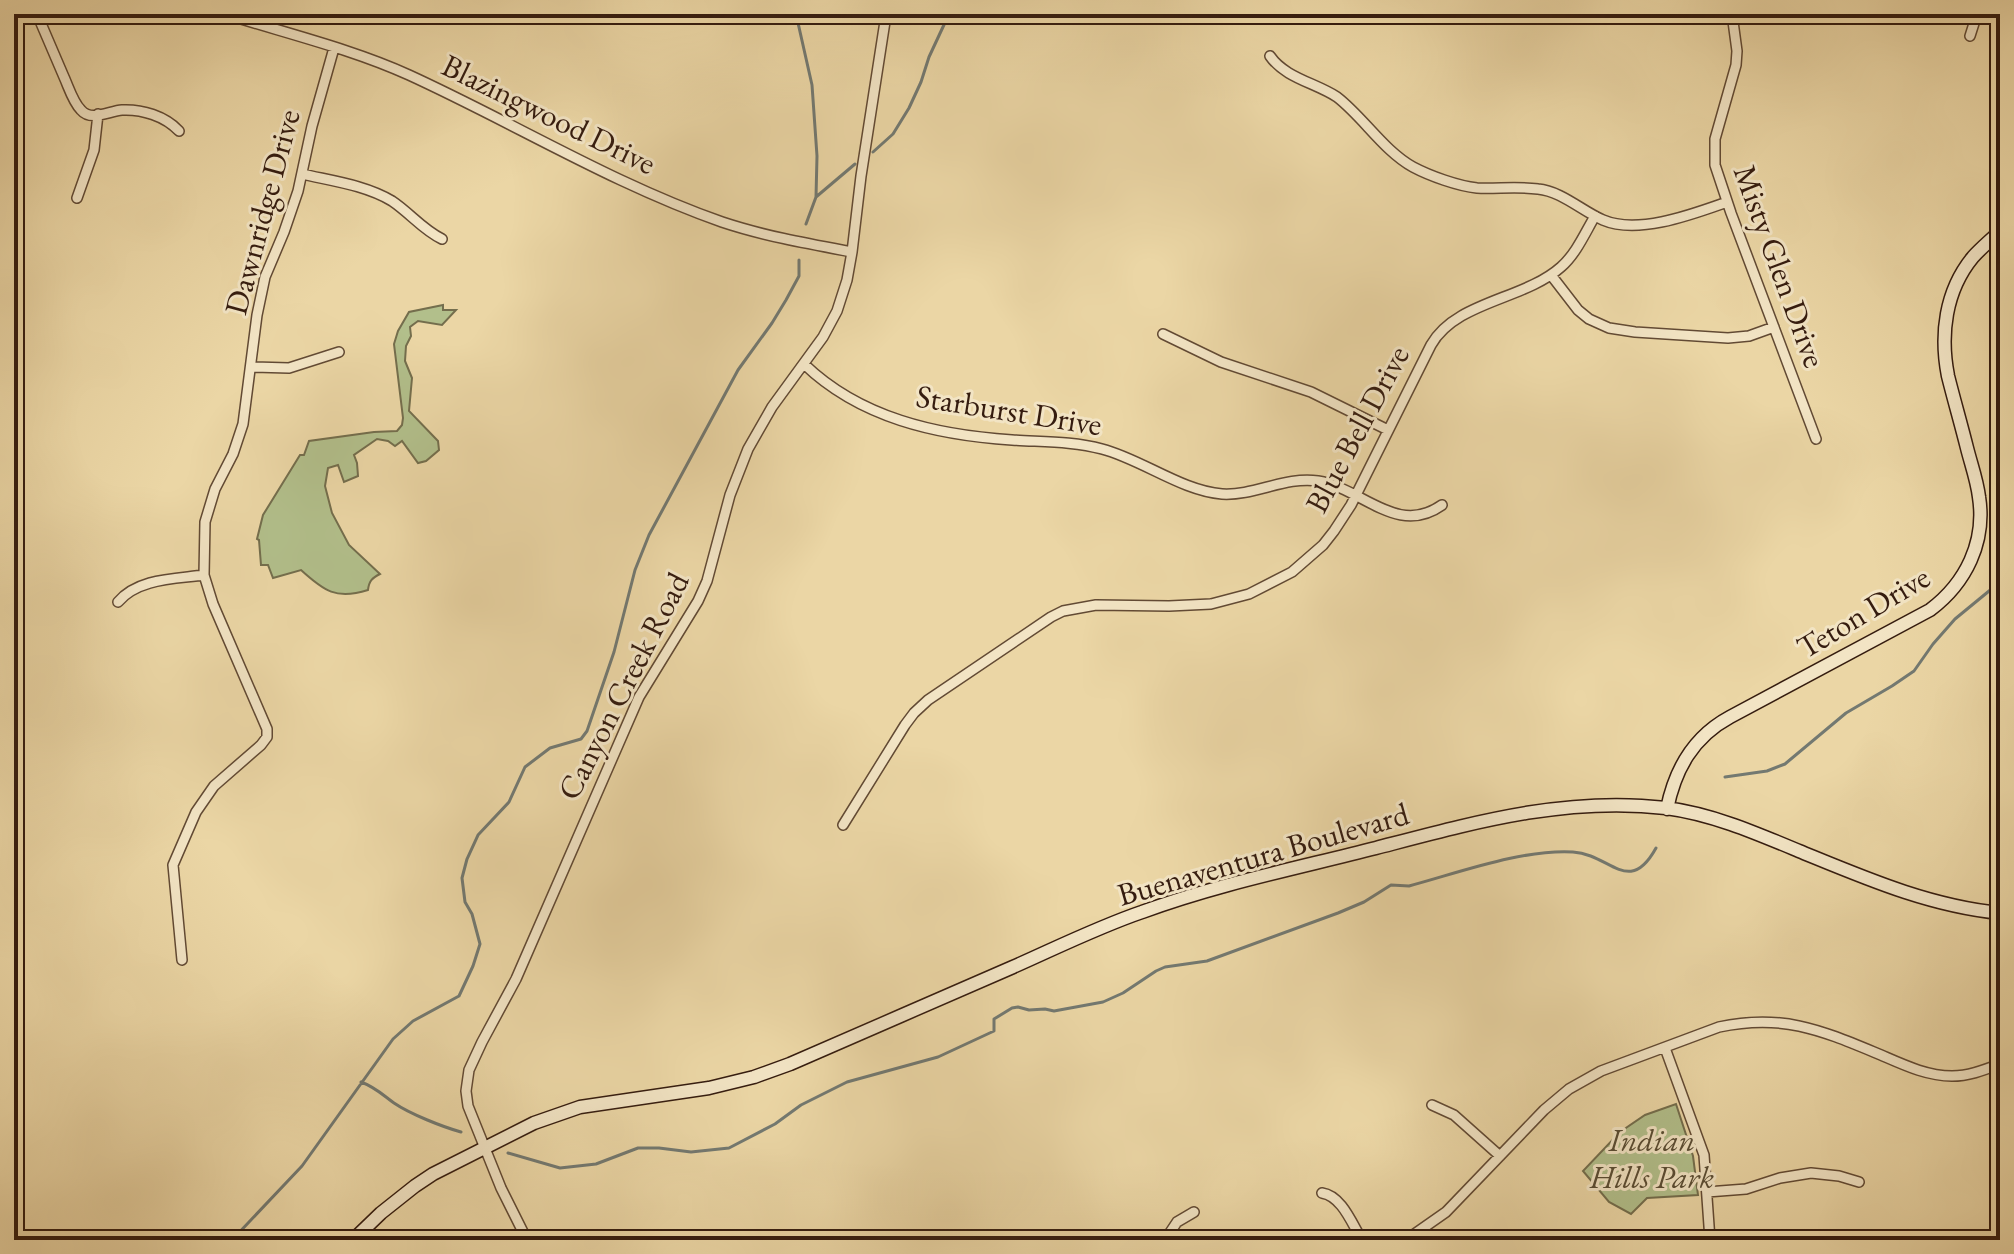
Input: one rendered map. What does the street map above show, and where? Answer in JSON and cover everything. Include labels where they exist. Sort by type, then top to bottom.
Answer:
[{"type":"main road","name":"Teton Drive","points":[[1667,809],[1682,764],[1709,731],[1930,610],[1946,597],[1972,560],[1979,533],[1980,500],[1948,376],[1944,329],[1950,300],[1963,272],[1974,256],[2000,231]]},
{"type":"main road","name":"Buenaventura Boulevard","points":[[353,1240],[381,1213],[433,1174],[534,1123],[580,1107],[709,1088],[754,1077],[805,1058],[1137,913],[1490,818],[1551,808],[1618,805],[1696,814],[1728,823],[1907,894],[1957,907],[2000,913]]},
{"type":"street","points":[[37,14],[79,109],[87,115],[124,110],[145,112],[167,121],[179,131]]},
{"type":"street","name":"Blazingwood Drive","points":[[225,14],[409,75],[683,207],[740,228],[852,252]]},
{"type":"street","name":"Misty Glen Drive","points":[[1732,14],[1736,65],[1717,127],[1715,165],[1816,439]]},
{"type":"street","points":[[1970,36],[1977,14]]},
{"type":"street","name":"Canyon Creek Road","points":[[527,1240],[475,1125],[466,1095],[471,1064],[516,979],[639,697],[698,601],[748,449],[772,407],[823,337],[837,311],[852,252],[886,15]]},
{"type":"street","name":"Dawnridge Drive","points":[[182,960],[173,865],[196,812],[219,780],[267,737],[267,729],[219,621],[204,575],[205,522],[215,489],[233,454],[243,424],[265,277],[288,221],[334,48]]},
{"type":"street","points":[[1270,56],[1285,71],[1338,99],[1413,167],[1467,187],[1545,190],[1595,216],[1621,225],[1641,225],[1699,212],[1727,202]]},
{"type":"street","points":[[77,198],[94,150],[98,114]]},
{"type":"street","points":[[302,174],[372,192],[407,212],[442,239]]},
{"type":"street","name":"Blue Bell Drive","points":[[843,825],[918,709],[1051,617],[1068,609],[1086,606],[1202,605],[1230,600],[1292,572],[1334,531],[1356,496],[1431,345],[1442,330],[1466,314],[1551,275],[1571,256],[1595,216]]},
{"type":"street","points":[[1551,275],[1583,315],[1609,328],[1728,338],[1749,336],[1774,327]]},
{"type":"street","points":[[1163,334],[1221,362],[1311,392],[1388,430]]},
{"type":"street","points":[[251,367],[289,368],[339,352]]},
{"type":"street","name":"Starburst Drive","points":[[804,364],[859,404],[905,422],[995,438],[1086,445],[1121,455],[1211,493],[1242,494],[1308,480],[1327,483],[1396,514],[1410,517],[1429,514],[1442,505]]},
{"type":"street","points":[[118,602],[134,588],[204,575]]},
{"type":"street","points":[[1406,1240],[1446,1212],[1544,1110],[1569,1089],[1601,1071],[1719,1027],[1774,1023],[1820,1030],[1932,1074],[1964,1075],[2000,1064]]},
{"type":"street","points":[[1665,1048],[1704,1155],[1710,1240]]},
{"type":"street","points":[[1432,1105],[1454,1115],[1500,1156]]},
{"type":"street","points":[[1707,1192],[1746,1189],[1780,1178],[1811,1173],[1859,1182]]},
{"type":"street","points":[[1322,1193],[1330,1194],[1338,1201],[1362,1240]]},
{"type":"street","points":[[1165,1240],[1177,1222],[1194,1212]]},
{"type":"green space","points":[[443,305],[443,310],[456,310],[442,325],[418,321],[410,327],[405,361],[412,378],[409,411],[438,441],[439,450],[426,461],[418,463],[402,441],[395,446],[377,439],[354,455],[358,476],[344,482],[338,465],[328,468],[325,486],[332,513],[349,545],[380,574],[371,580],[368,590],[347,594],[331,592],[301,570],[273,578],[268,565],[261,565],[257,539],[263,515],[300,455],[304,455],[309,441],[397,431],[403,418],[394,344],[398,331],[409,312]]},
{"type":"green space","name":"Indian Hills Park","points":[[1676,1104],[1693,1156],[1698,1195],[1647,1198],[1631,1214],[1609,1202],[1583,1171],[1620,1132],[1645,1115]]},
{"type":"waterway","points":[[796,14],[812,85],[817,156],[816,197],[806,224]]},
{"type":"waterway","points":[[873,152],[893,134],[909,108],[949,14]]},
{"type":"waterway","points":[[816,197],[855,164]]},
{"type":"waterway","points":[[232,1240],[302,1166],[393,1039],[413,1021],[459,996],[480,944],[472,914],[465,902],[462,878],[478,835],[509,802],[525,767],[550,748],[581,739],[587,731],[614,652],[635,570],[649,535],[738,370],[786,300],[799,276],[799,260]]},
{"type":"waterway","points":[[1725,777],[1767,771],[1785,764],[1846,713],[1914,671],[1955,619],[2000,582]]},
{"type":"waterway","points":[[508,1153],[560,1168],[596,1164],[638,1148],[691,1152],[729,1148],[847,1082],[938,1057],[994,1031],[994,1019],[1012,1008],[1054,1011],[1103,1002],[1165,967],[1207,961],[1338,913],[1364,902],[1391,885],[1409,886],[1490,863],[1553,852],[1586,854],[1618,869],[1637,870],[1656,848]]},
{"type":"waterway","points":[[361,1082],[409,1111],[461,1132]]}]
